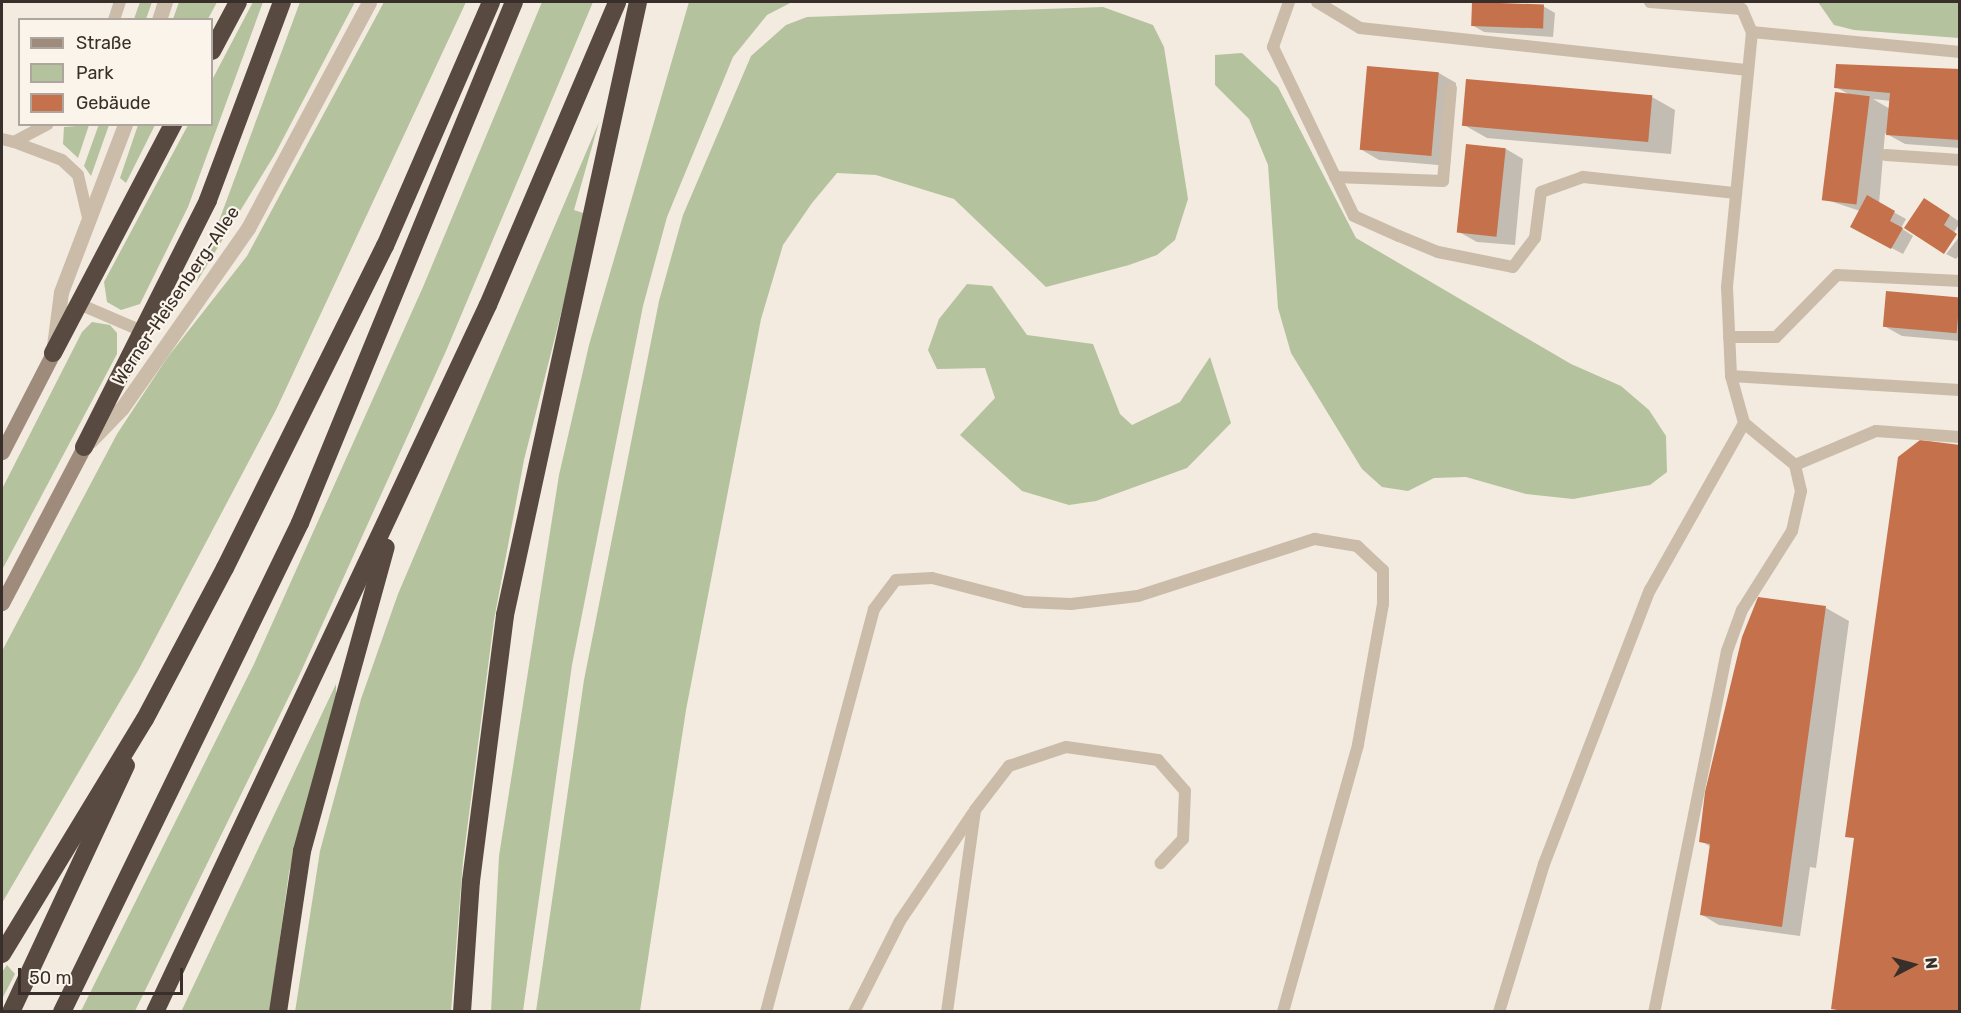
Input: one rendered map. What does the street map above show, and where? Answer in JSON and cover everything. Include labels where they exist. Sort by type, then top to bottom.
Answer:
[{"type":"highway","points":[[213,49],[238,2]]},
{"type":"highway","points":[[84,447],[144,332],[208,200],[282,2]]},
{"type":"highway","points":[[2,954],[145,719],[386,246],[491,2]]},
{"type":"highway","points":[[62,1011],[300,523],[514,2]]},
{"type":"highway","points":[[155,1011],[399,498],[488,305],[617,2]]},
{"type":"highway","points":[[462,1011],[471,881],[505,615],[638,2]]},
{"type":"highway","points":[[53,353],[172,126]]},
{"type":"highway","points":[[278,1011],[302,851],[399,498]]},
{"type":"highway","points":[[11,1011],[93,844],[145,719]]},
{"type":"street","points":[[160,18],[165,2]]},
{"type":"street","name":"Werner-Heisenberg-Allee","points":[[2,603],[84,447],[122,408],[248,228],[369,2]]},
{"type":"street","points":[[2,452],[53,353],[61,292],[89,228],[124,126]]},
{"type":"lane","points":[[115,18],[120,2]]},
{"type":"lane","points":[[1289,2],[1273,47],[1354,216],[1438,252],[1513,267],[1535,238],[1541,192],[1582,177],[1736,193]]},
{"type":"lane","points":[[1317,2],[1360,28],[1748,70]]},
{"type":"lane","points":[[1650,2],[1743,9],[1752,32],[1727,287],[1731,376],[1744,423],[1794,465],[1801,490],[1792,531],[1742,610],[1727,651],[1654,1011]]},
{"type":"lane","points":[[1752,32],[1959,52]]},
{"type":"lane","points":[[1335,177],[1443,181],[1451,88]]},
{"type":"lane","points":[[8,141],[43,126]]},
{"type":"lane","points":[[8,141],[62,160],[78,175],[89,228]]},
{"type":"lane","points":[[1886,155],[1959,160]]},
{"type":"lane","points":[[1729,337],[1776,338],[1837,275],[1959,281]]},
{"type":"lane","points":[[79,304],[144,332]]},
{"type":"lane","points":[[1731,376],[1959,390]]},
{"type":"lane","points":[[1499,1011],[1544,864],[1650,590],[1744,423]]},
{"type":"lane","points":[[1794,465],[1876,431],[1959,437]]},
{"type":"lane","points":[[766,1011],[874,609],[896,580],[932,578],[1025,602],[1071,604],[1138,596],[1315,539],[1357,546],[1383,570],[1383,604],[1358,745],[1283,1011]]},
{"type":"lane","points":[[854,1011],[900,921],[975,810],[1009,766],[1066,747],[1158,760],[1185,791],[1183,839],[1161,863]]},
{"type":"lane","points":[[946,1011],[975,810]]},
{"type":"green space","points":[[140,2],[152,2],[146,18],[134,18]]},
{"type":"green space","points":[[179,2],[217,2],[209,18],[173,18]]},
{"type":"green space","points":[[253,2],[263,2],[188,207],[140,304],[121,310],[107,302],[104,282],[187,126],[213,126],[213,78]]},
{"type":"green space","points":[[300,2],[355,2],[275,154],[196,283]]},
{"type":"green space","points":[[384,2],[466,2],[276,410],[139,669],[2,903],[2,651],[117,434],[167,358],[247,256]]},
{"type":"green space","points":[[542,2],[593,2],[446,351],[299,676],[135,1011],[81,1011],[254,664],[423,287]]},
{"type":"green space","points":[[689,2],[792,2],[767,15],[733,57],[667,217],[643,306],[572,665],[523,1011],[491,1011],[499,856],[559,475],[589,345]]},
{"type":"green space","points":[[1818,2],[1959,2],[1959,38],[1854,30],[1834,25]]},
{"type":"green space","points":[[1103,7],[1153,25],[1164,47],[1188,199],[1175,240],[1157,255],[1129,265],[1046,287],[954,199],[876,175],[837,173],[812,203],[783,245],[761,319],[686,710],[640,1011],[536,1011],[584,680],[659,301],[683,215],[751,56],[786,25],[807,17]]},
{"type":"green space","points":[[1242,53],[1278,87],[1356,238],[1571,364],[1621,386],[1649,410],[1666,436],[1667,472],[1650,485],[1573,499],[1526,494],[1466,477],[1434,478],[1408,491],[1382,487],[1362,469],[1291,353],[1278,308],[1268,165],[1249,119],[1215,85],[1215,55]]},
{"type":"green space","points":[[599,122],[574,210],[586,214],[524,460],[494,620],[463,861],[451,1011],[295,1012],[320,851],[361,699],[398,594]]},
{"type":"green space","points":[[89,126],[78,158],[63,144],[64,127]]},
{"type":"green space","points":[[98,126],[109,126],[91,176],[84,166]]},
{"type":"green space","points":[[138,126],[154,126],[126,183],[120,178]]},
{"type":"green space","points":[[967,284],[992,286],[1027,335],[1093,344],[1120,414],[1132,425],[1180,402],[1210,357],[1231,423],[1187,468],[1096,501],[1069,505],[1022,491],[960,435],[995,398],[985,368],[937,369],[928,350],[939,319]]},
{"type":"green space","points":[[92,322],[110,325],[117,333],[117,354],[2,570],[2,489],[82,332]]},
{"type":"green space","points":[[336,684],[336,704],[289,872],[270,1011],[181,1012]]},
{"type":"green space","points":[[7,965],[15,974],[2,999],[2,972]]},
{"type":"building","points":[[1472,2],[1544,5],[1543,28],[1471,26]]},
{"type":"building","points":[[1836,64],[1960,69],[1960,140],[1886,135],[1890,93],[1834,88]]},
{"type":"building","points":[[1367,66],[1439,72],[1431,156],[1360,150]]},
{"type":"building","points":[[1466,79],[1652,95],[1648,142],[1462,126]]},
{"type":"building","points":[[1835,92],[1870,96],[1856,204],[1822,200]]},
{"type":"building","points":[[1466,144],[1506,148],[1496,237],[1457,233]]},
{"type":"building","points":[[1867,195],[1895,211],[1890,221],[1903,228],[1891,249],[1850,227]]},
{"type":"building","points":[[1924,198],[1950,215],[1944,225],[1957,234],[1944,254],[1904,228]]},
{"type":"building","points":[[1886,291],[1960,297],[1957,333],[1883,327]]},
{"type":"building","points":[[1920,440],[1960,445],[1960,1012],[1850,1012],[1831,1009],[1854,838],[1845,837],[1898,457]]},
{"type":"building","points":[[1758,597],[1826,606],[1782,927],[1700,915],[1710,844],[1699,842],[1705,792],[1742,637]]}]
